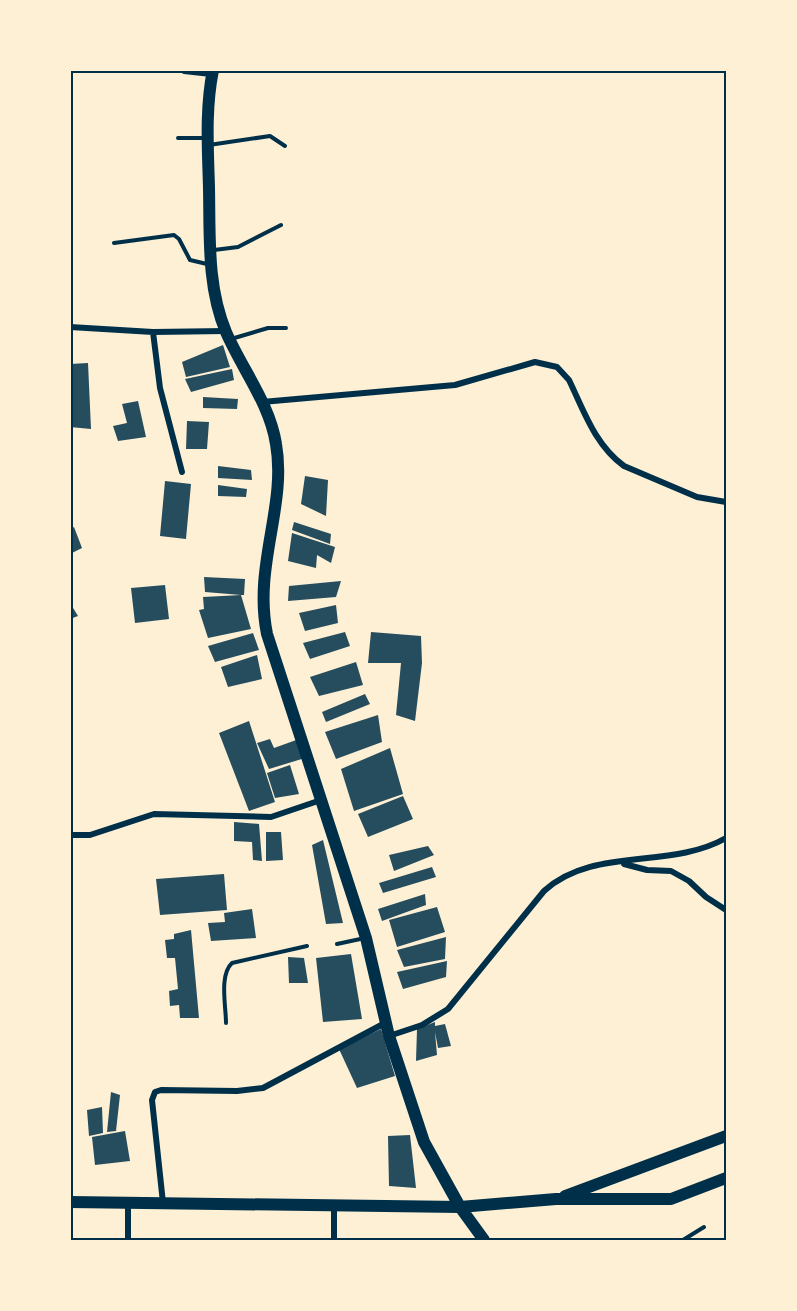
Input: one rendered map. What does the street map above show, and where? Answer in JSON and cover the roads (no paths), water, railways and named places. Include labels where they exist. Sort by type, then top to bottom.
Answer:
[{"type":"main road","points":[[213,73],[208,142],[210,250],[218,309],[271,425],[278,461],[263,578],[263,614],[366,938],[387,1029],[424,1142],[460,1207],[484,1240]]},
{"type":"main road","points":[[556,1199],[726,1136]]},
{"type":"main road","points":[[70,1202],[460,1207],[556,1199],[671,1199],[726,1178]]},
{"type":"street","points":[[70,327],[228,335]]},
{"type":"street","points":[[153,332],[159,388],[182,472]]},
{"type":"street","points":[[261,402],[447,386],[535,363],[549,364],[563,372],[598,441],[615,459],[624,466],[697,497],[726,502]]},
{"type":"street","points":[[70,835],[90,835],[154,814],[271,817],[321,800]]},
{"type":"street","points":[[163,1203],[152,1100],[155,1092],[161,1089],[245,1091],[263,1088],[387,1029],[422,1025],[448,1009],[553,882],[584,867],[677,855],[726,838]]},
{"type":"street","points":[[619,863],[646,870],[671,871],[689,881],[726,910]]},
{"type":"street","points":[[128,1203],[128,1240]]},
{"type":"street","points":[[334,1206],[334,1240]]},
{"type":"lane","points":[[183,72],[213,73]]},
{"type":"lane","points":[[178,138],[208,142],[270,136],[285,146]]},
{"type":"lane","points":[[210,250],[238,247],[281,225]]},
{"type":"lane","points":[[114,243],[174,236],[179,239],[190,260],[211,265]]},
{"type":"lane","points":[[228,335],[268,328],[286,328]]},
{"type":"lane","points":[[337,944],[366,938]]},
{"type":"lane","points":[[226,1023],[225,977],[226,969],[232,963],[307,946]]},
{"type":"lane","points":[[683,1240],[704,1227]]}]
